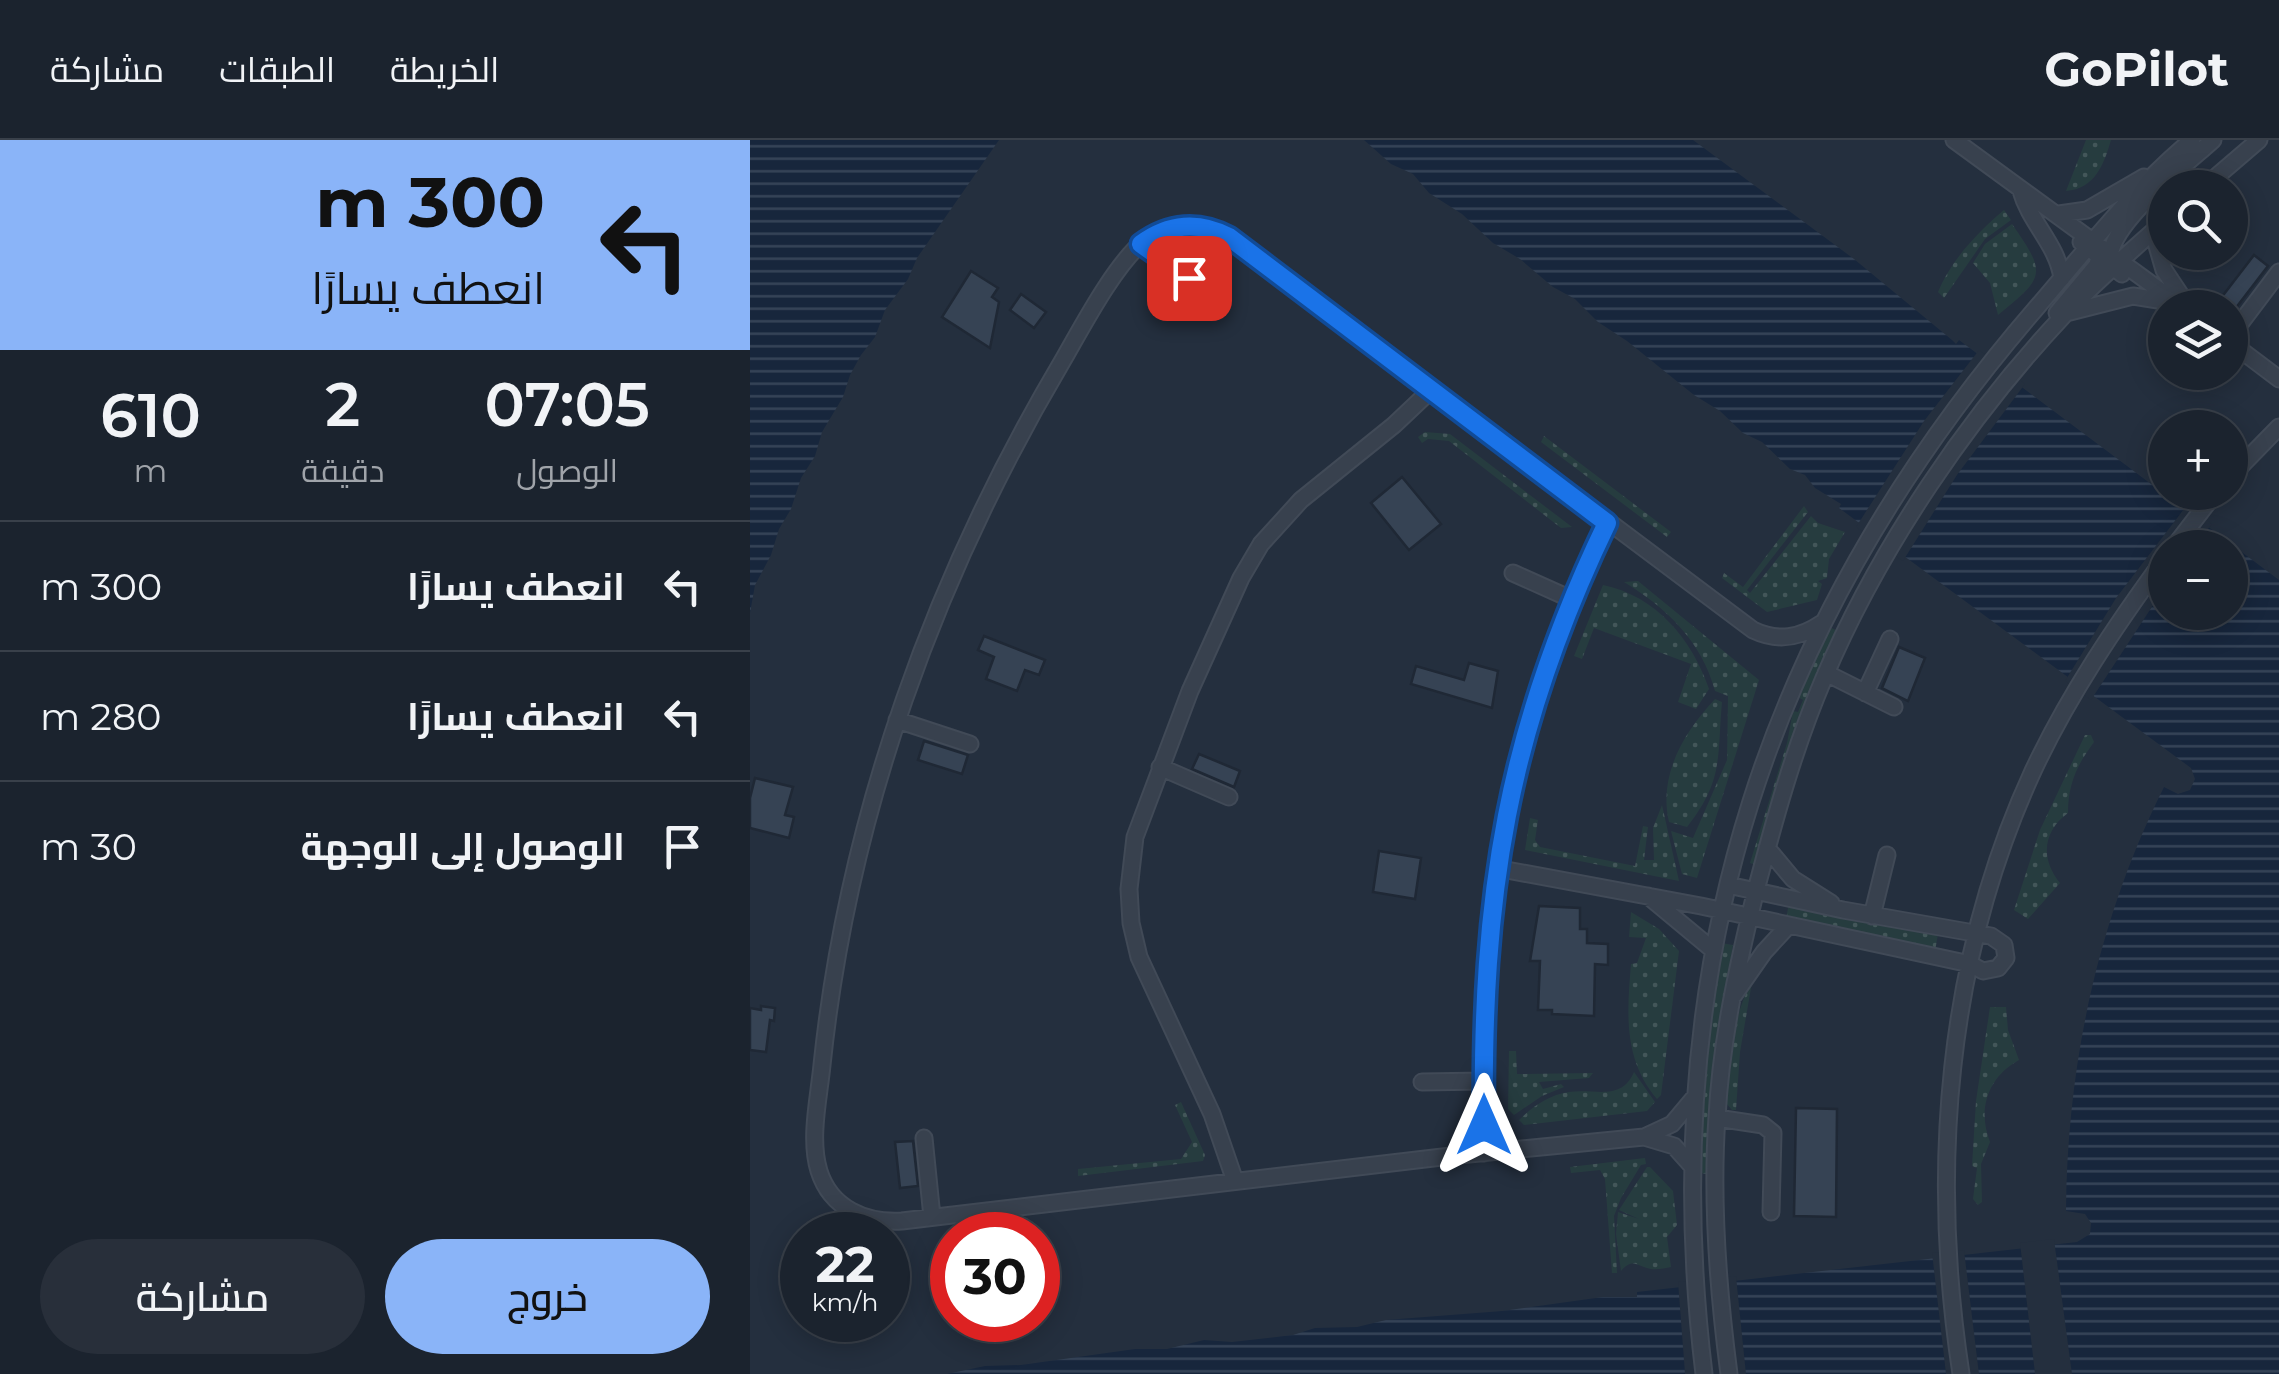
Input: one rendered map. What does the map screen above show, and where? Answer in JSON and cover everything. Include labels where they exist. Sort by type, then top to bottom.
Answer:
[{"type":"street","points":[[1954,140],[2058,214],[2148,291]]},
{"type":"street","points":[[2158,170],[2192,140]]},
{"type":"street","points":[[1729,1374],[1718,1252],[1716,1118],[1732,998],[1767,848],[1796,752],[1826,674],[1884,563],[1959,444],[2066,313],[2117,235],[2212,140]]},
{"type":"street","points":[[2224,170],[2259,140]]},
{"type":"street","points":[[2058,214],[2087,210],[2148,176]]},
{"type":"street","points":[[2050,332],[2063,302],[2094,270],[2148,182]]},
{"type":"street","points":[[2021,191],[2044,214],[2160,290]]},
{"type":"street","points":[[2021,191],[2028,211],[2057,256],[2062,278]]},
{"type":"street","points":[[2139,210],[2136,227],[2148,230]]},
{"type":"street","points":[[930,1218],[879,1221],[855,1214],[829,1192],[816,1161],[825,1032],[840,937],[858,854],[897,720],[939,607],[1000,473],[1072,344],[1141,244],[1164,230],[1181,226],[1201,226],[1220,232],[1760,634],[1793,637],[1822,622]]},
{"type":"street","points":[[1704,1374],[1692,1254],[1690,1164],[1700,1022],[1728,884],[1776,730],[1822,622],[1862,549],[1952,410],[2062,278],[2148,235]]},
{"type":"street","points":[[1141,244],[1189,278]]},
{"type":"street","points":[[2248,314],[2278,272]]},
{"type":"street","points":[[2066,313],[2133,296],[2148,300]]},
{"type":"street","points":[[2248,354],[2279,379]]},
{"type":"street","points":[[2248,366],[2279,388]]},
{"type":"street","points":[[1235,1181],[1218,1130],[1144,974],[1134,940],[1129,889],[1132,854],[1160,767],[1225,611],[1262,544],[1301,500],[1394,425],[1430,390]]},
{"type":"street","points":[[2248,459],[2279,427]]},
{"type":"street","points":[[2186,530],[2202,510]]},
{"type":"street","points":[[1484,1152],[1484,985],[1496,868],[1526,729],[1571,599],[1607,523]]},
{"type":"street","points":[[1513,573],[1571,599]]},
{"type":"street","points":[[1961,1374],[1945,1226],[1950,1089],[1970,964],[1992,878],[2035,768],[2070,702],[2148,582]]},
{"type":"street","points":[[1865,693],[1890,638]]},
{"type":"street","points":[[1826,674],[1894,707]]},
{"type":"street","points":[[897,720],[970,744]]},
{"type":"street","points":[[1160,767],[1230,797]]},
{"type":"street","points":[[1767,848],[1793,879],[1842,910]]},
{"type":"street","points":[[1872,916],[1887,854]]},
{"type":"street","points":[[1496,868],[1722,910],[1993,971],[2006,958],[2001,941],[1991,936],[1872,916],[1728,884]]},
{"type":"street","points":[[1648,896],[1712,950]]},
{"type":"street","points":[[1732,998],[1788,926]]},
{"type":"street","points":[[1422,1082],[1484,1081]]},
{"type":"street","points":[[981,1212],[1484,1152],[1644,1137],[1672,1124],[1693,1099]]},
{"type":"street","points":[[1716,1118],[1763,1125],[1773,1133],[1772,1212]]},
{"type":"street","points":[[1644,1137],[1674,1146],[1690,1164]]},
{"type":"street","points":[[924,1138],[931,1212]]},
{"type":"green space","points":[[2086,140],[2111,140],[2091,180],[2066,191]]},
{"type":"green space","points":[[2004,210],[2011,220],[1985,239],[1944,298],[1938,292],[1950,269],[1975,237]]},
{"type":"green space","points":[[2012,224],[2031,254],[2036,274],[2025,292],[1998,315],[1990,283],[1973,263],[1985,244]]},
{"type":"green space","points":[[1425,432],[1450,434],[1572,527],[1561,528],[1449,441],[1428,439],[1422,443],[1418,437]]},
{"type":"green space","points":[[1544,436],[1671,532],[1667,537],[1541,442]]},
{"type":"green space","points":[[1804,506],[1808,512],[1747,590],[1750,593],[1811,516],[1818,523],[1845,532],[1829,559],[1827,578],[1818,581],[1822,584],[1817,600],[1767,612],[1722,578],[1724,573],[1743,587]]},
{"type":"green space","points":[[1638,581],[1759,680],[1697,878],[1682,874],[1671,831],[1693,838],[1727,760],[1728,696],[1715,691],[1701,657],[1681,628],[1655,603],[1624,582]]},
{"type":"green space","points":[[1603,585],[1640,599],[1670,622],[1682,637],[1709,689],[1696,709],[1678,702],[1691,664],[1594,628],[1582,659],[1574,656]]},
{"type":"green space","points":[[1829,627],[1838,631],[1801,714],[1756,865],[1750,863],[1793,711],[1798,712],[1803,700],[1798,697]]},
{"type":"green space","points":[[1715,699],[1722,702],[1713,781],[1687,827],[1669,822],[1667,788],[1676,755]]},
{"type":"green space","points":[[2085,735],[2091,735],[2094,742],[2075,775],[2068,813],[2053,828],[2047,846],[2049,864],[2060,883],[2028,919],[2014,910],[2040,830]]},
{"type":"green space","points":[[1662,805],[1679,881],[1525,850],[1530,818],[1538,820],[1535,840],[1540,847],[1635,866],[1643,826],[1648,827],[1644,860],[1654,860],[1653,828]]},
{"type":"green space","points":[[1789,903],[1938,934],[1935,951],[1786,919]]},
{"type":"green space","points":[[1631,912],[1659,929],[1679,951],[1661,1095],[1657,1099],[1638,1068],[1630,1035],[1631,964],[1637,963],[1646,938],[1629,937]]},
{"type":"green space","points":[[1721,943],[1733,945],[1714,1059],[1708,1174],[1699,1173],[1701,1104]]},
{"type":"green space","points":[[1752,982],[1740,1052],[1736,1110],[1732,1110],[1726,1103],[1733,1041]]},
{"type":"green space","points":[[1990,1007],[2006,1007],[2008,1030],[2019,1060],[2000,1075],[1988,1095],[1985,1118],[1990,1142],[1981,1164],[1982,1202],[1978,1205],[1973,1199],[1977,1168],[1972,1166],[1976,1101]]},
{"type":"green space","points":[[1509,1051],[1516,1051],[1517,1074],[1593,1073],[1589,1078],[1539,1082],[1543,1089],[1561,1084],[1564,1087],[1514,1115],[1508,1109]]},
{"type":"green space","points":[[1634,1072],[1655,1102],[1647,1111],[1524,1125],[1519,1120],[1542,1102],[1562,1093],[1615,1090],[1629,1081]]},
{"type":"green space","points":[[1181,1102],[1205,1155],[1203,1161],[1078,1176],[1078,1169],[1181,1159],[1192,1142],[1175,1105]]},
{"type":"green space","points":[[1645,1158],[1646,1164],[1641,1165],[1614,1216],[1617,1273],[1612,1273],[1605,1179],[1600,1170],[1571,1173],[1570,1167]]},
{"type":"green space","points":[[1647,1167],[1673,1191],[1677,1225],[1667,1237],[1671,1267],[1653,1269],[1630,1264],[1621,1271],[1616,1234],[1618,1212],[1639,1219],[1619,1210]]},
{"type":"water","points":[[750,140],[999,140],[917,258],[850,375],[755,585],[750,613]]},
{"type":"water","points":[[1364,140],[1693,140],[1854,259],[1956,344],[1959,340],[2148,482],[2148,510],[2186,510],[2212,530],[2148,530],[2148,630],[2248,630],[2248,557],[2279,580],[2279,1374],[947,1374],[985,1366],[1167,1349],[1204,1340],[1232,1342],[1386,1320],[1502,1311],[1603,1297],[1637,1297],[1637,1292],[2077,1242],[2090,1234],[2091,1223],[2085,1214],[2066,1211],[2072,1102],[2091,994],[2104,941],[2141,837],[2164,787],[2178,794],[2190,790],[2195,779],[2191,768],[1839,508],[1841,504],[1815,488],[1805,475],[1790,469],[1762,442],[1743,433],[1720,411],[1598,322],[1575,299],[1553,287],[1520,259],[1493,243],[1462,214],[1429,193],[1413,174],[1391,164]]},
{"type":"pier","points":[[1979,350],[2025,384],[1957,475],[1903,561],[1856,527],[1924,421]]},
{"type":"pier","points":[[2183,510],[2194,510],[2212,524],[2207,530],[2168,530]]},
{"type":"pier","points":[[2148,556],[2148,613],[2091,700],[2065,681],[2116,598]]},
{"type":"pier","points":[[2054,1239],[2072,1374],[2035,1374],[2020,1243]]},
{"type":"pier","points":[[1964,1250],[1979,1374],[1946,1374],[1932,1253]]},
{"type":"pier","points":[[1736,1276],[1746,1374],[1685,1374],[1678,1282]]},
{"type":"building","points":[[2254,255],[2268,266],[2248,292],[2227,290],[2242,270],[2248,270]]},
{"type":"building","points":[[971,271],[998,288],[992,297],[999,302],[990,348],[942,317]]},
{"type":"building","points":[[1162,272],[1184,289],[1173,304],[1151,287]]},
{"type":"building","points":[[1021,294],[1046,312],[1034,328],[1010,310]]},
{"type":"building","points":[[1402,477],[1441,524],[1409,550],[1371,503]]},
{"type":"building","points":[[984,636],[1045,660],[1039,675],[1025,670],[1017,691],[986,679],[994,657],[978,650]]},
{"type":"building","points":[[1899,647],[1925,658],[1908,701],[1882,688]]},
{"type":"building","points":[[1469,663],[1498,671],[1492,708],[1411,684],[1416,666],[1464,680]]},
{"type":"building","points":[[924,741],[968,755],[962,774],[918,760]]},
{"type":"building","points":[[1199,754],[1240,771],[1234,787],[1192,769]]},
{"type":"building","points":[[755,778],[793,787],[785,815],[794,817],[789,838],[750,828]]},
{"type":"building","points":[[1379,851],[1421,858],[1415,899],[1373,892]]},
{"type":"building","points":[[1539,906],[1580,908],[1580,929],[1587,929],[1587,943],[1608,944],[1608,965],[1595,964],[1594,1016],[1538,1010],[1540,961],[1530,961]]},
{"type":"building","points":[[761,1006],[775,1008],[766,1052],[750,1050],[750,1008],[761,1010]]},
{"type":"building","points":[[1796,1108],[1837,1109],[1836,1217],[1794,1216]]},
{"type":"building","points":[[913,1141],[918,1186],[900,1188],[895,1142]]},
{"type":"route","points":[[1189,278],[1141,244],[1164,230],[1181,226],[1201,226],[1229,237],[1607,523],[1549,654],[1521,744],[1507,806],[1486,956],[1484,1125]]}]
